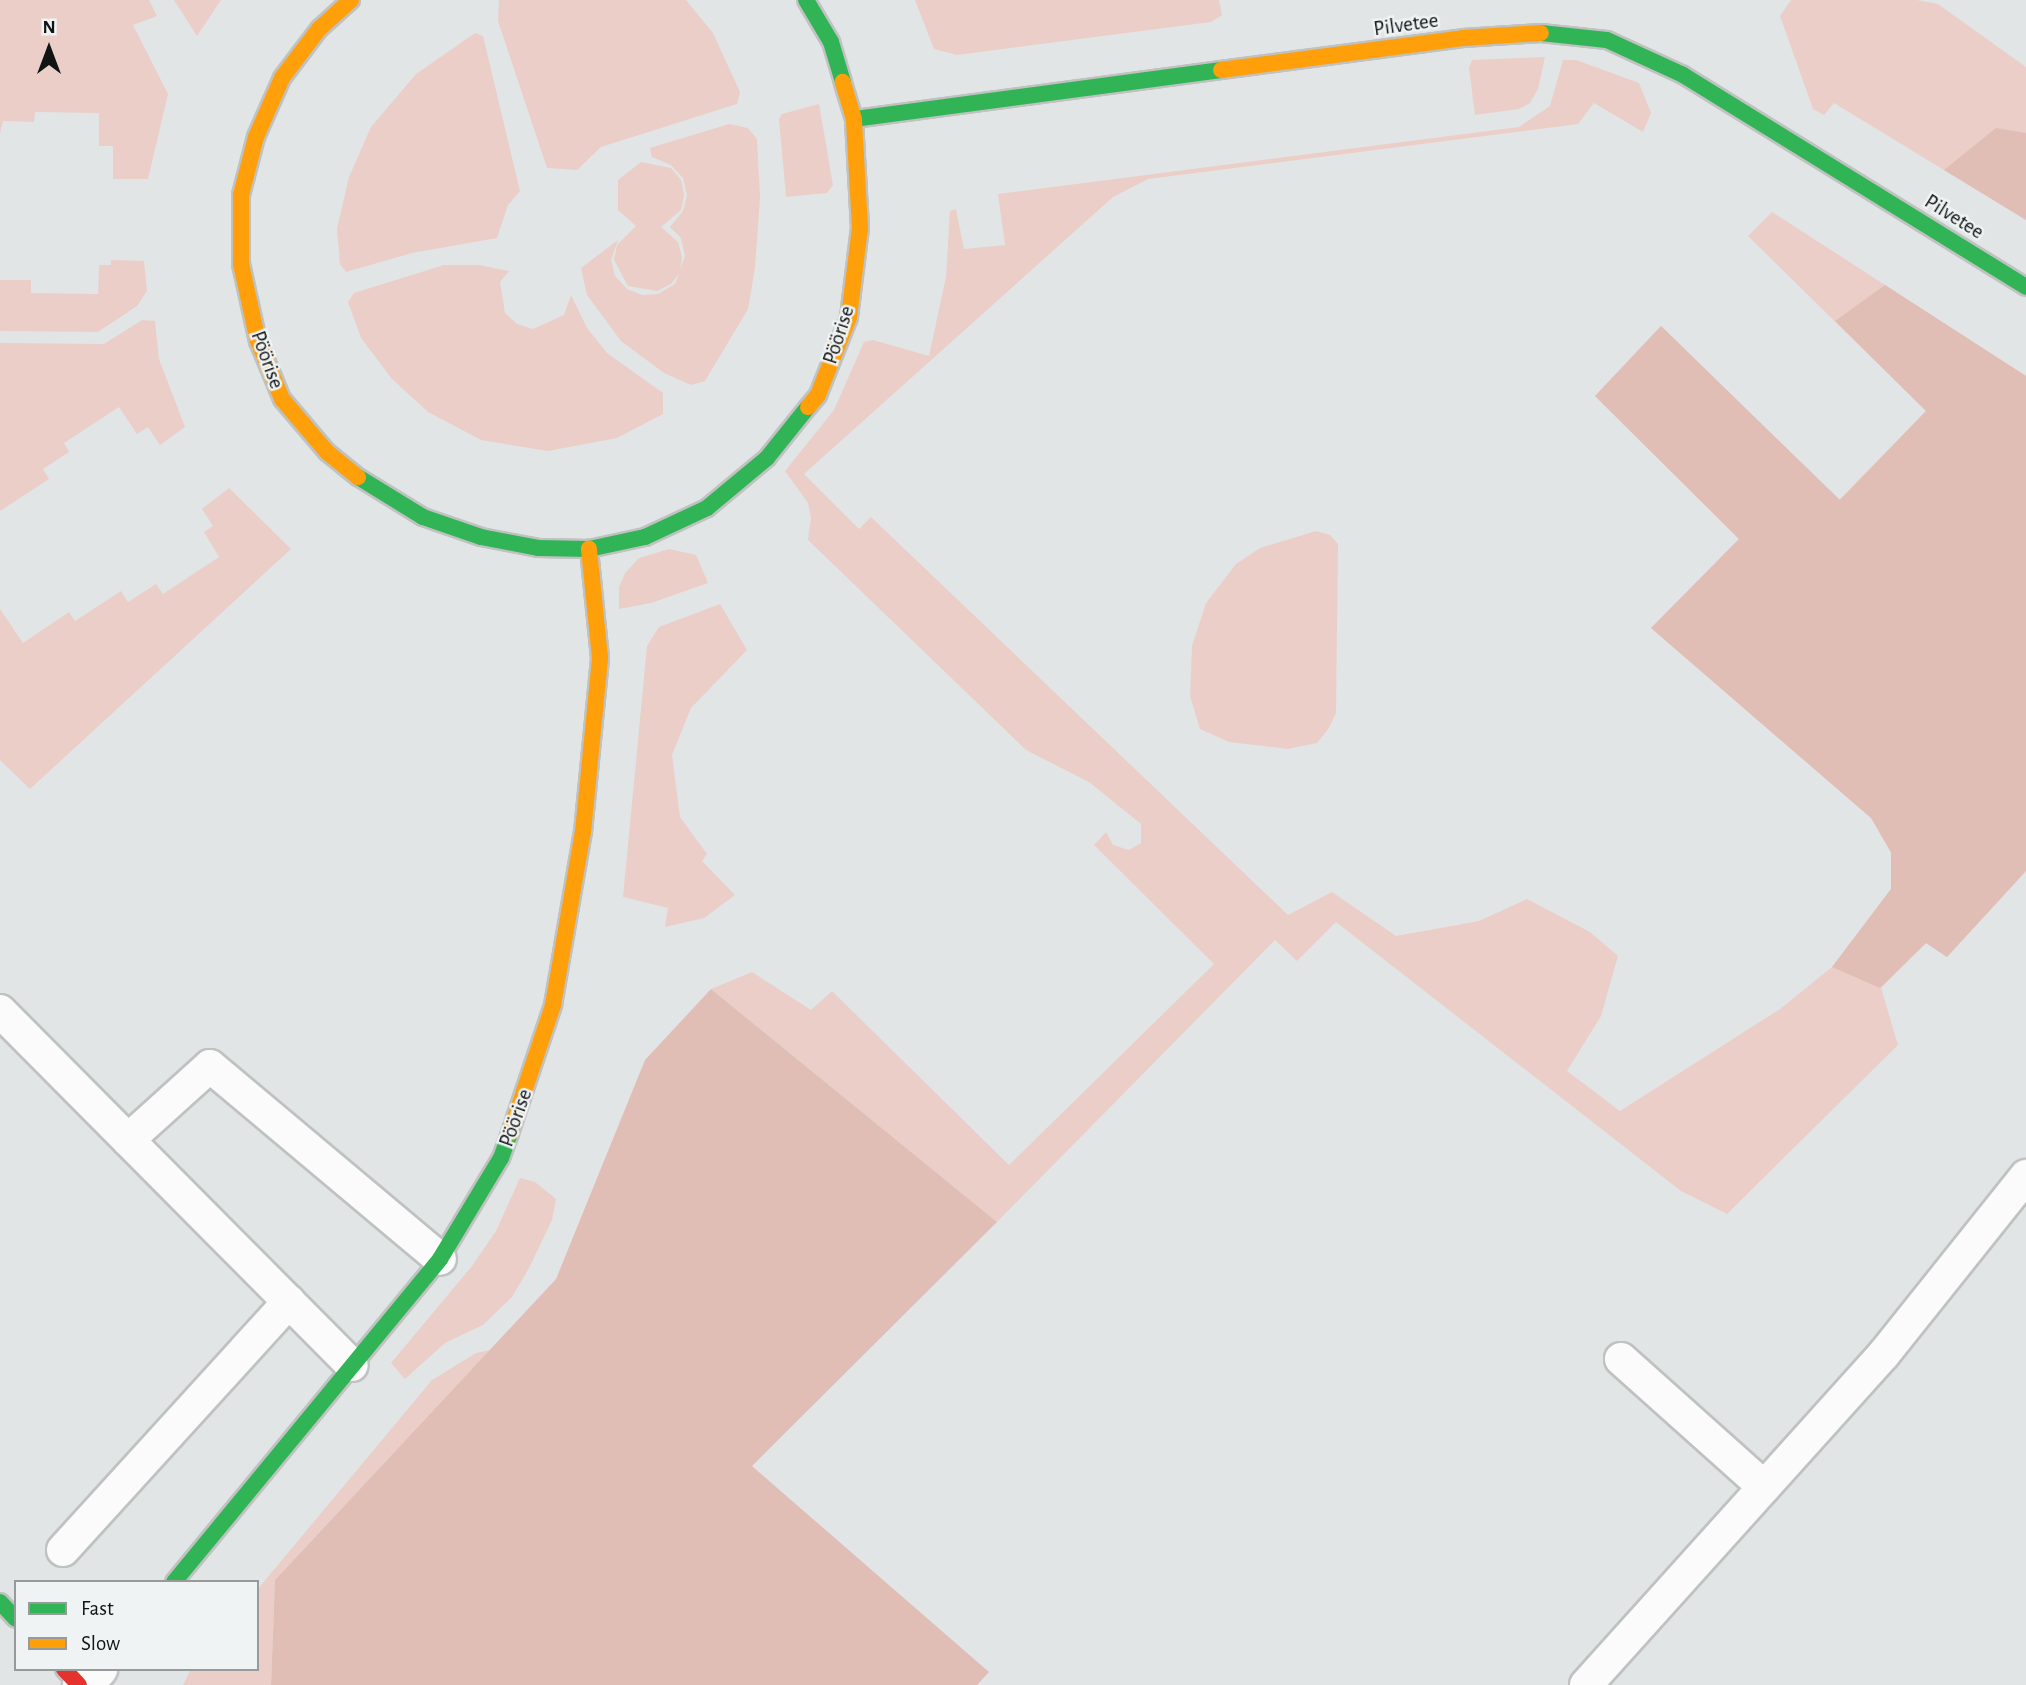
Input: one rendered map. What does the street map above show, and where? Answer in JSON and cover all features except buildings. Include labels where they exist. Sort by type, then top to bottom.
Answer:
[{"type":"street","name":"Pöörise","points":[[351,0],[319,29],[282,78],[256,137],[241,195],[241,264],[258,341],[282,399],[327,452],[365,483],[423,517],[481,537],[538,548],[589,549],[645,537],[707,508],[767,458],[818,395],[849,317],[860,228],[854,120],[831,42],[806,0]]},
{"type":"street","name":"Pilvetee","points":[[854,120],[1463,38],[1562,32],[1607,40],[1683,75],[2026,287]]},
{"type":"street","name":"Pöörise","points":[[176,1580],[440,1259],[501,1158],[539,1056],[566,942],[583,832],[600,658],[589,549]]},
{"type":"street","points":[[0,1602],[14,1617]]},
{"type":"street","points":[[66,1671],[80,1685],[96,1671]]},
{"type":"lane","points":[[0,1011],[352,1365]]},
{"type":"lane","points":[[128,1140],[211,1066],[440,1259]]},
{"type":"lane","points":[[1586,1685],[1884,1354],[2026,1176]]},
{"type":"lane","points":[[62,1550],[289,1302]]},
{"type":"lane","points":[[1621,1359],[1764,1487]]},
{"type":"shaded area","points":[[0,0],[149,0],[157,16],[133,25],[168,94],[148,179],[113,179],[113,146],[99,146],[99,113],[35,112],[34,122],[3,121],[0,133]]},
{"type":"shaded area","points":[[174,0],[221,0],[197,36]]},
{"type":"shaded area","points":[[499,0],[686,0],[713,33],[740,92],[737,104],[601,147],[577,170],[547,168],[498,21]]},
{"type":"shaded area","points":[[915,0],[1219,0],[1222,15],[1211,22],[957,55],[934,49]]},
{"type":"shaded area","points":[[1791,0],[1917,0],[1938,4],[2026,67],[2026,220],[1834,103],[1824,115],[1813,109],[1780,16]]},
{"type":"shaded area","points":[[475,33],[483,36],[520,191],[508,205],[497,238],[412,253],[346,272],[340,264],[337,229],[349,177],[371,127],[416,74]]},
{"type":"shaded area","points":[[1545,57],[1538,89],[1530,103],[1519,109],[1475,115],[1469,68],[1472,60]]},
{"type":"shaded area","points":[[1563,60],[1576,60],[1639,83],[1651,113],[1643,132],[1594,103],[1578,124],[1148,179],[1113,197],[804,474],[859,529],[871,517],[1288,915],[1332,892],[1396,936],[1479,921],[1527,899],[1590,932],[1618,956],[1601,1016],[1567,1071],[1620,1111],[1780,1009],[1832,967],[1891,889],[1891,853],[1871,818],[1651,628],[1739,539],[1595,396],[1661,326],[1839,500],[1926,411],[1748,236],[1772,212],[2026,376],[2026,871],[1947,957],[1926,943],[1881,988],[1898,1045],[1727,1214],[1681,1191],[1336,922],[1297,961],[1275,940],[997,1222],[711,989],[752,972],[811,1010],[832,991],[1009,1165],[1214,964],[1094,845],[1106,832],[1113,845],[1129,850],[1141,843],[1141,824],[1089,782],[1026,750],[808,540],[811,518],[808,503],[785,471],[834,410],[864,342],[873,340],[929,356],[946,277],[950,211],[956,209],[964,249],[1005,245],[998,194],[1519,127],[1550,106]]},
{"type":"shaded area","points":[[819,104],[833,185],[827,193],[786,197],[779,119],[782,114]]},
{"type":"shaded area","points":[[729,124],[748,128],[757,139],[760,197],[755,268],[748,309],[705,381],[691,385],[664,373],[621,341],[587,295],[581,268],[618,240],[611,260],[615,276],[627,289],[642,295],[658,294],[675,284],[685,256],[681,238],[670,227],[683,211],[687,195],[683,178],[671,165],[652,157],[650,148]]},
{"type":"shaded area","points":[[1996,128],[2026,133],[2026,220],[1944,170]]},
{"type":"shaded area","points":[[641,162],[671,168],[681,180],[684,195],[681,210],[661,227],[678,242],[682,257],[680,272],[671,284],[657,291],[628,286],[614,260],[617,245],[636,226],[618,210],[618,180]]},
{"type":"shaded area","points":[[111,260],[144,261],[147,291],[137,306],[98,332],[0,331],[0,280],[31,280],[31,293],[98,294],[99,265],[111,265]]},
{"type":"shaded area","points":[[444,265],[479,265],[509,271],[500,282],[505,313],[517,324],[533,329],[564,315],[571,295],[587,328],[607,353],[663,393],[663,414],[617,438],[548,451],[481,440],[428,412],[392,379],[361,338],[348,302],[354,293]]},
{"type":"shaded area","points":[[1885,285],[2026,376],[2026,871],[1947,957],[1926,943],[1880,988],[1832,967],[1891,889],[1891,852],[1871,818],[1651,628],[1739,539],[1595,396],[1661,326],[1840,500],[1926,411],[1835,321]]},
{"type":"shaded area","points":[[142,320],[155,321],[159,359],[185,427],[160,445],[148,427],[137,434],[119,407],[64,443],[69,452],[43,469],[49,479],[0,511],[0,343],[104,344]]},
{"type":"shaded area","points":[[229,488],[291,549],[30,789],[0,760],[0,609],[23,643],[69,612],[75,621],[121,591],[128,602],[156,584],[163,594],[219,557],[204,532],[213,526],[202,509]]},
{"type":"shaded area","points":[[1316,531],[1330,535],[1338,544],[1336,713],[1329,728],[1317,743],[1288,749],[1229,742],[1200,729],[1190,696],[1192,646],[1206,603],[1236,564],[1260,548]]},
{"type":"shaded area","points":[[669,549],[696,555],[708,583],[651,603],[619,609],[619,587],[625,573],[639,558]]},
{"type":"shaded area","points":[[720,604],[747,650],[691,708],[672,755],[680,817],[707,854],[702,861],[735,895],[704,918],[665,927],[668,908],[623,897],[647,646],[659,627]]},
{"type":"shaded area","points":[[711,989],[997,1222],[752,1466],[989,1672],[977,1685],[271,1685],[275,1580],[556,1279],[645,1060]]},
{"type":"shaded area","points":[[520,1178],[535,1182],[556,1199],[552,1220],[529,1268],[512,1297],[483,1325],[445,1343],[405,1379],[391,1363],[472,1266],[496,1231]]},
{"type":"shaded area","points":[[490,1350],[275,1580],[271,1685],[183,1685],[190,1671],[259,1671],[259,1588],[432,1380],[476,1353]]},
{"type":"traffic: fast","points":[[806,0],[831,42],[843,82]]},
{"type":"traffic: fast","points":[[1541,33],[1607,40],[1683,75],[2026,287]]},
{"type":"traffic: fast","points":[[854,119],[1221,70]]},
{"type":"traffic: fast","points":[[358,477],[423,517],[481,537],[538,548],[589,549],[645,537],[707,508],[767,458],[808,407]]},
{"type":"traffic: fast","points":[[176,1580],[440,1259],[501,1158],[510,1133]]},
{"type":"traffic: fast","points":[[0,1602],[14,1617]]},
{"type":"traffic: slow","points":[[351,0],[319,29],[282,78],[256,137],[241,195],[241,264],[258,341],[282,399],[327,452],[358,477]]},
{"type":"traffic: slow","points":[[1221,70],[1463,38],[1541,33]]},
{"type":"traffic: slow","points":[[808,407],[818,395],[849,317],[860,228],[854,119],[843,82]]},
{"type":"traffic: slow","points":[[510,1133],[553,1005],[583,832],[600,658],[589,549]]},
{"type":"traffic: jam","points":[[66,1671],[79,1685]]}]
